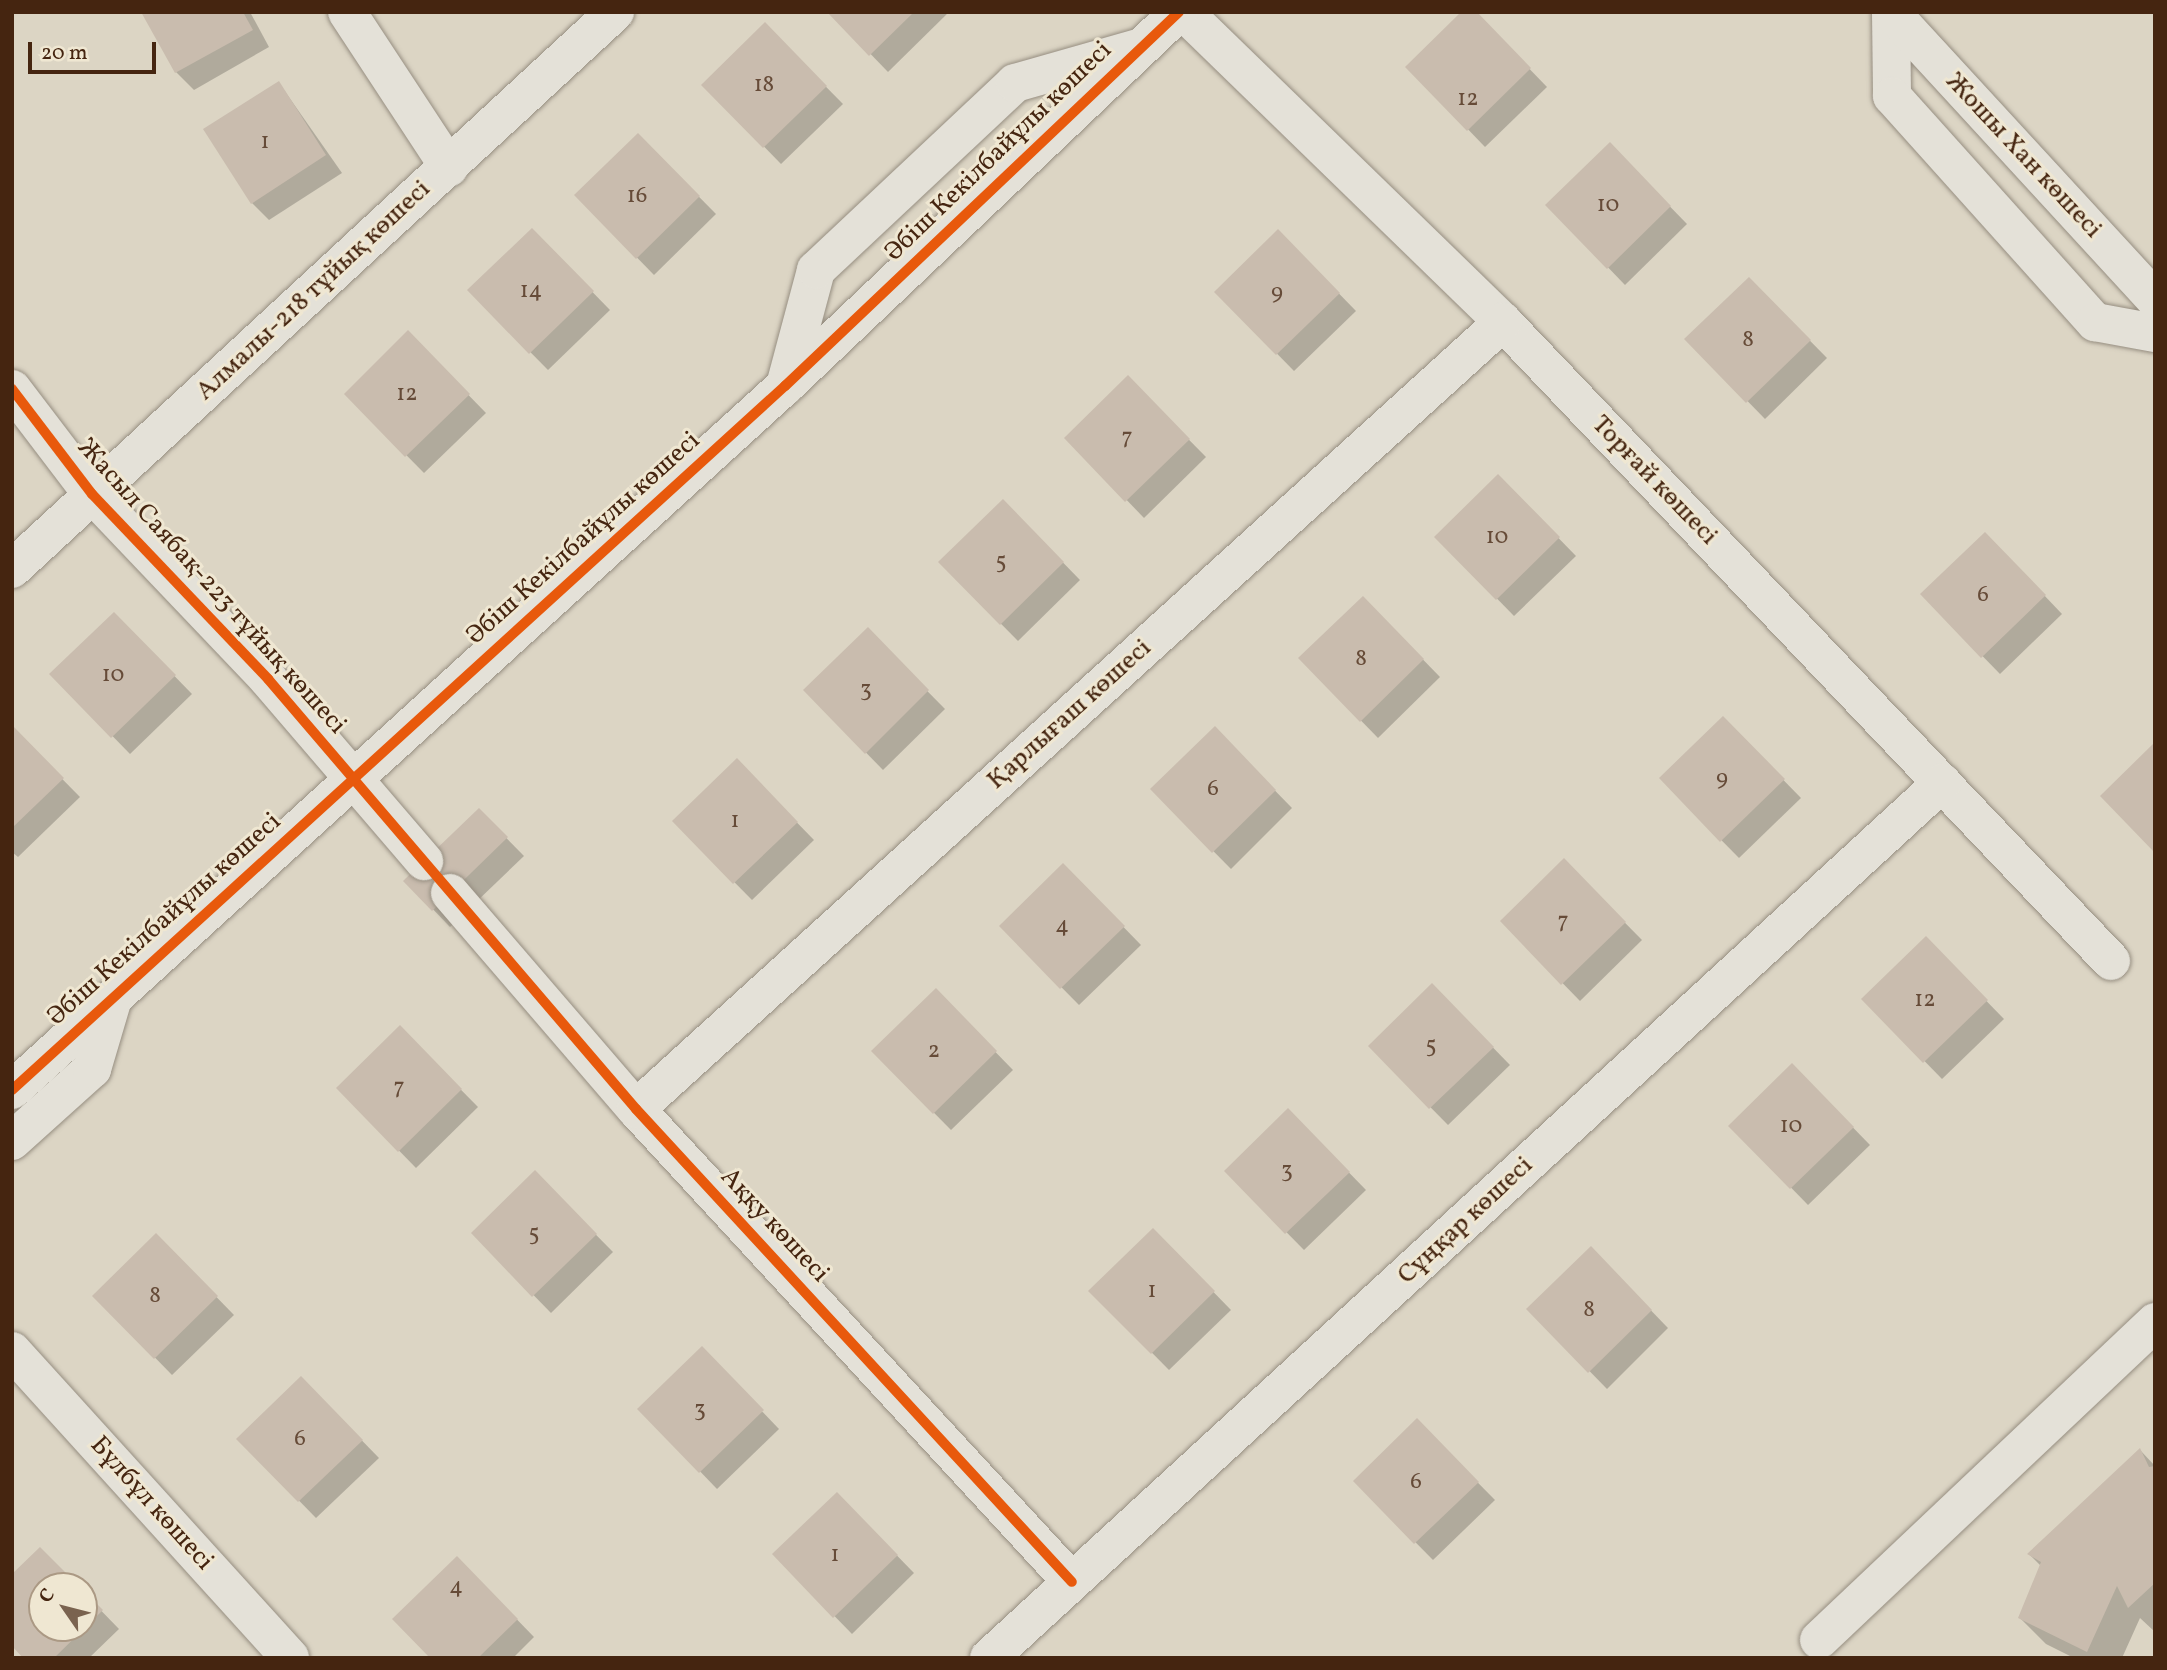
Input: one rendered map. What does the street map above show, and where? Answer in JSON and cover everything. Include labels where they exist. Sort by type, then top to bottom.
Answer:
[{"type":"street","points":[[347,12],[449,167]]},
{"type":"street","name":"Алмалы-218 тұйық көшесі","points":[[12,569],[615,12]]},
{"type":"street","name":"Әбіш Кекілбайұлы көшесі","points":[[12,1090],[785,386],[1182,12]]},
{"type":"street","name":"Торғай көшесі","points":[[1182,12],[1503,322],[2111,961]]},
{"type":"street","points":[[1891,12],[1892,96],[2095,321],[2155,333]]},
{"type":"street","name":"Жошы Хан көшесі","points":[[1891,12],[2155,299]]},
{"type":"street","points":[[785,386],[816,270],[1015,83],[1143,47]]},
{"type":"street","name":"Қарлығаш көшесі","points":[[636,1109],[1503,322]]},
{"type":"street","name":"Жасыл Саябақ-223 тұйық көшесі","points":[[12,389],[92,494],[268,679],[352,781]]},
{"type":"street","points":[[352,781],[424,861]]},
{"type":"street","name":"Сұңқар көшесі","points":[[989,1658],[1942,783]]},
{"type":"street","name":"Аққу көшесі","points":[[450,893],[636,1109],[1072,1582]]},
{"type":"street","points":[[12,1141],[92,1069],[113,998]]},
{"type":"street","points":[[1818,1652],[2155,1322]]},
{"type":"street","name":"Бұлбұл көшесі","points":[[12,1351],[290,1658]]},
{"type":"building","points":[[141,12],[243,12],[253,30],[175,73]]},
{"type":"building","points":[[827,12],[914,12],[869,56]]},
{"type":"building","points":[[1461,12],[1477,12],[1531,68],[1467,131],[1405,67]]},
{"type":"building","points":[[765,22],[827,86],[763,148],[701,85]]},
{"type":"building","points":[[279,81],[326,155],[251,204],[203,129]]},
{"type":"building","points":[[638,133],[700,196],[636,259],[574,195]]},
{"type":"building","points":[[1610,142],[1671,206],[1607,269],[1545,205]]},
{"type":"building","points":[[532,228],[594,291],[529,354],[467,290]]},
{"type":"building","points":[[1278,229],[1340,293],[1276,355],[1214,292]]},
{"type":"building","points":[[1749,277],[1811,340],[1746,403],[1684,339]]},
{"type":"building","points":[[408,330],[470,394],[405,457],[344,394]]},
{"type":"building","points":[[1128,375],[1190,439],[1125,502],[1064,438]]},
{"type":"building","points":[[1498,474],[1560,537],[1496,600],[1434,537]]},
{"type":"building","points":[[1003,499],[1064,562],[1000,625],[938,562]]},
{"type":"building","points":[[1985,532],[2046,595],[1981,658],[1920,594]]},
{"type":"building","points":[[1363,596],[1424,659],[1360,722],[1298,658]]},
{"type":"building","points":[[114,612],[176,675],[111,738],[49,674]]},
{"type":"building","points":[[868,627],[929,690],[865,754],[803,690]]},
{"type":"building","points":[[1723,716],[1785,779],[1720,842],[1659,778]]},
{"type":"building","points":[[12,725],[64,778],[12,828]]},
{"type":"building","points":[[1215,726],[1276,790],[1212,853],[1150,789]]},
{"type":"building","points":[[2155,742],[2155,853],[2100,796]]},
{"type":"building","points":[[737,758],[798,822],[733,884],[672,821]]},
{"type":"building","points":[[479,808],[508,837],[432,911],[403,881]]},
{"type":"building","points":[[1564,858],[1626,922],[1561,985],[1500,921]]},
{"type":"building","points":[[1063,863],[1125,926],[1060,989],[999,926]]},
{"type":"building","points":[[1926,936],[1988,1000],[1923,1063],[1861,999]]},
{"type":"building","points":[[1432,983],[1494,1047],[1429,1109],[1368,1046]]},
{"type":"building","points":[[936,988],[997,1051],[933,1114],[871,1051]]},
{"type":"building","points":[[400,1025],[462,1089],[398,1152],[336,1088]]},
{"type":"building","points":[[1792,1063],[1854,1127],[1790,1189],[1728,1126]]},
{"type":"building","points":[[1288,1108],[1350,1172],[1285,1234],[1224,1171]]},
{"type":"building","points":[[535,1170],[597,1234],[532,1297],[471,1233]]},
{"type":"building","points":[[1153,1228],[1215,1291],[1151,1354],[1088,1291]]},
{"type":"building","points":[[156,1233],[218,1296],[154,1359],[92,1296]]},
{"type":"building","points":[[1591,1246],[1652,1310],[1588,1373],[1526,1309]]},
{"type":"building","points":[[702,1346],[764,1410],[699,1473],[637,1409]]},
{"type":"building","points":[[301,1376],[363,1440],[298,1502],[236,1439]]},
{"type":"building","points":[[1417,1418],[1479,1482],[1414,1544],[1353,1481]]},
{"type":"building","points":[[2140,1448],[2149,1467],[2155,1466],[2155,1583],[2128,1608],[2117,1586],[2087,1652],[2018,1618],[2041,1562],[2027,1554]]},
{"type":"building","points":[[837,1492],[898,1555],[833,1618],[772,1554]]},
{"type":"building","points":[[40,1547],[65,1572],[28,1572],[28,1642],[70,1642],[54,1658],[23,1658],[12,1646],[12,1574]]},
{"type":"building","points":[[457,1556],[518,1619],[478,1658],[430,1658],[392,1619]]},
{"type":"cycle path","points":[[12,1090],[785,386],[1179,12]]},
{"type":"cycle path","points":[[12,389],[92,494],[268,679],[636,1109],[1072,1582]]}]
